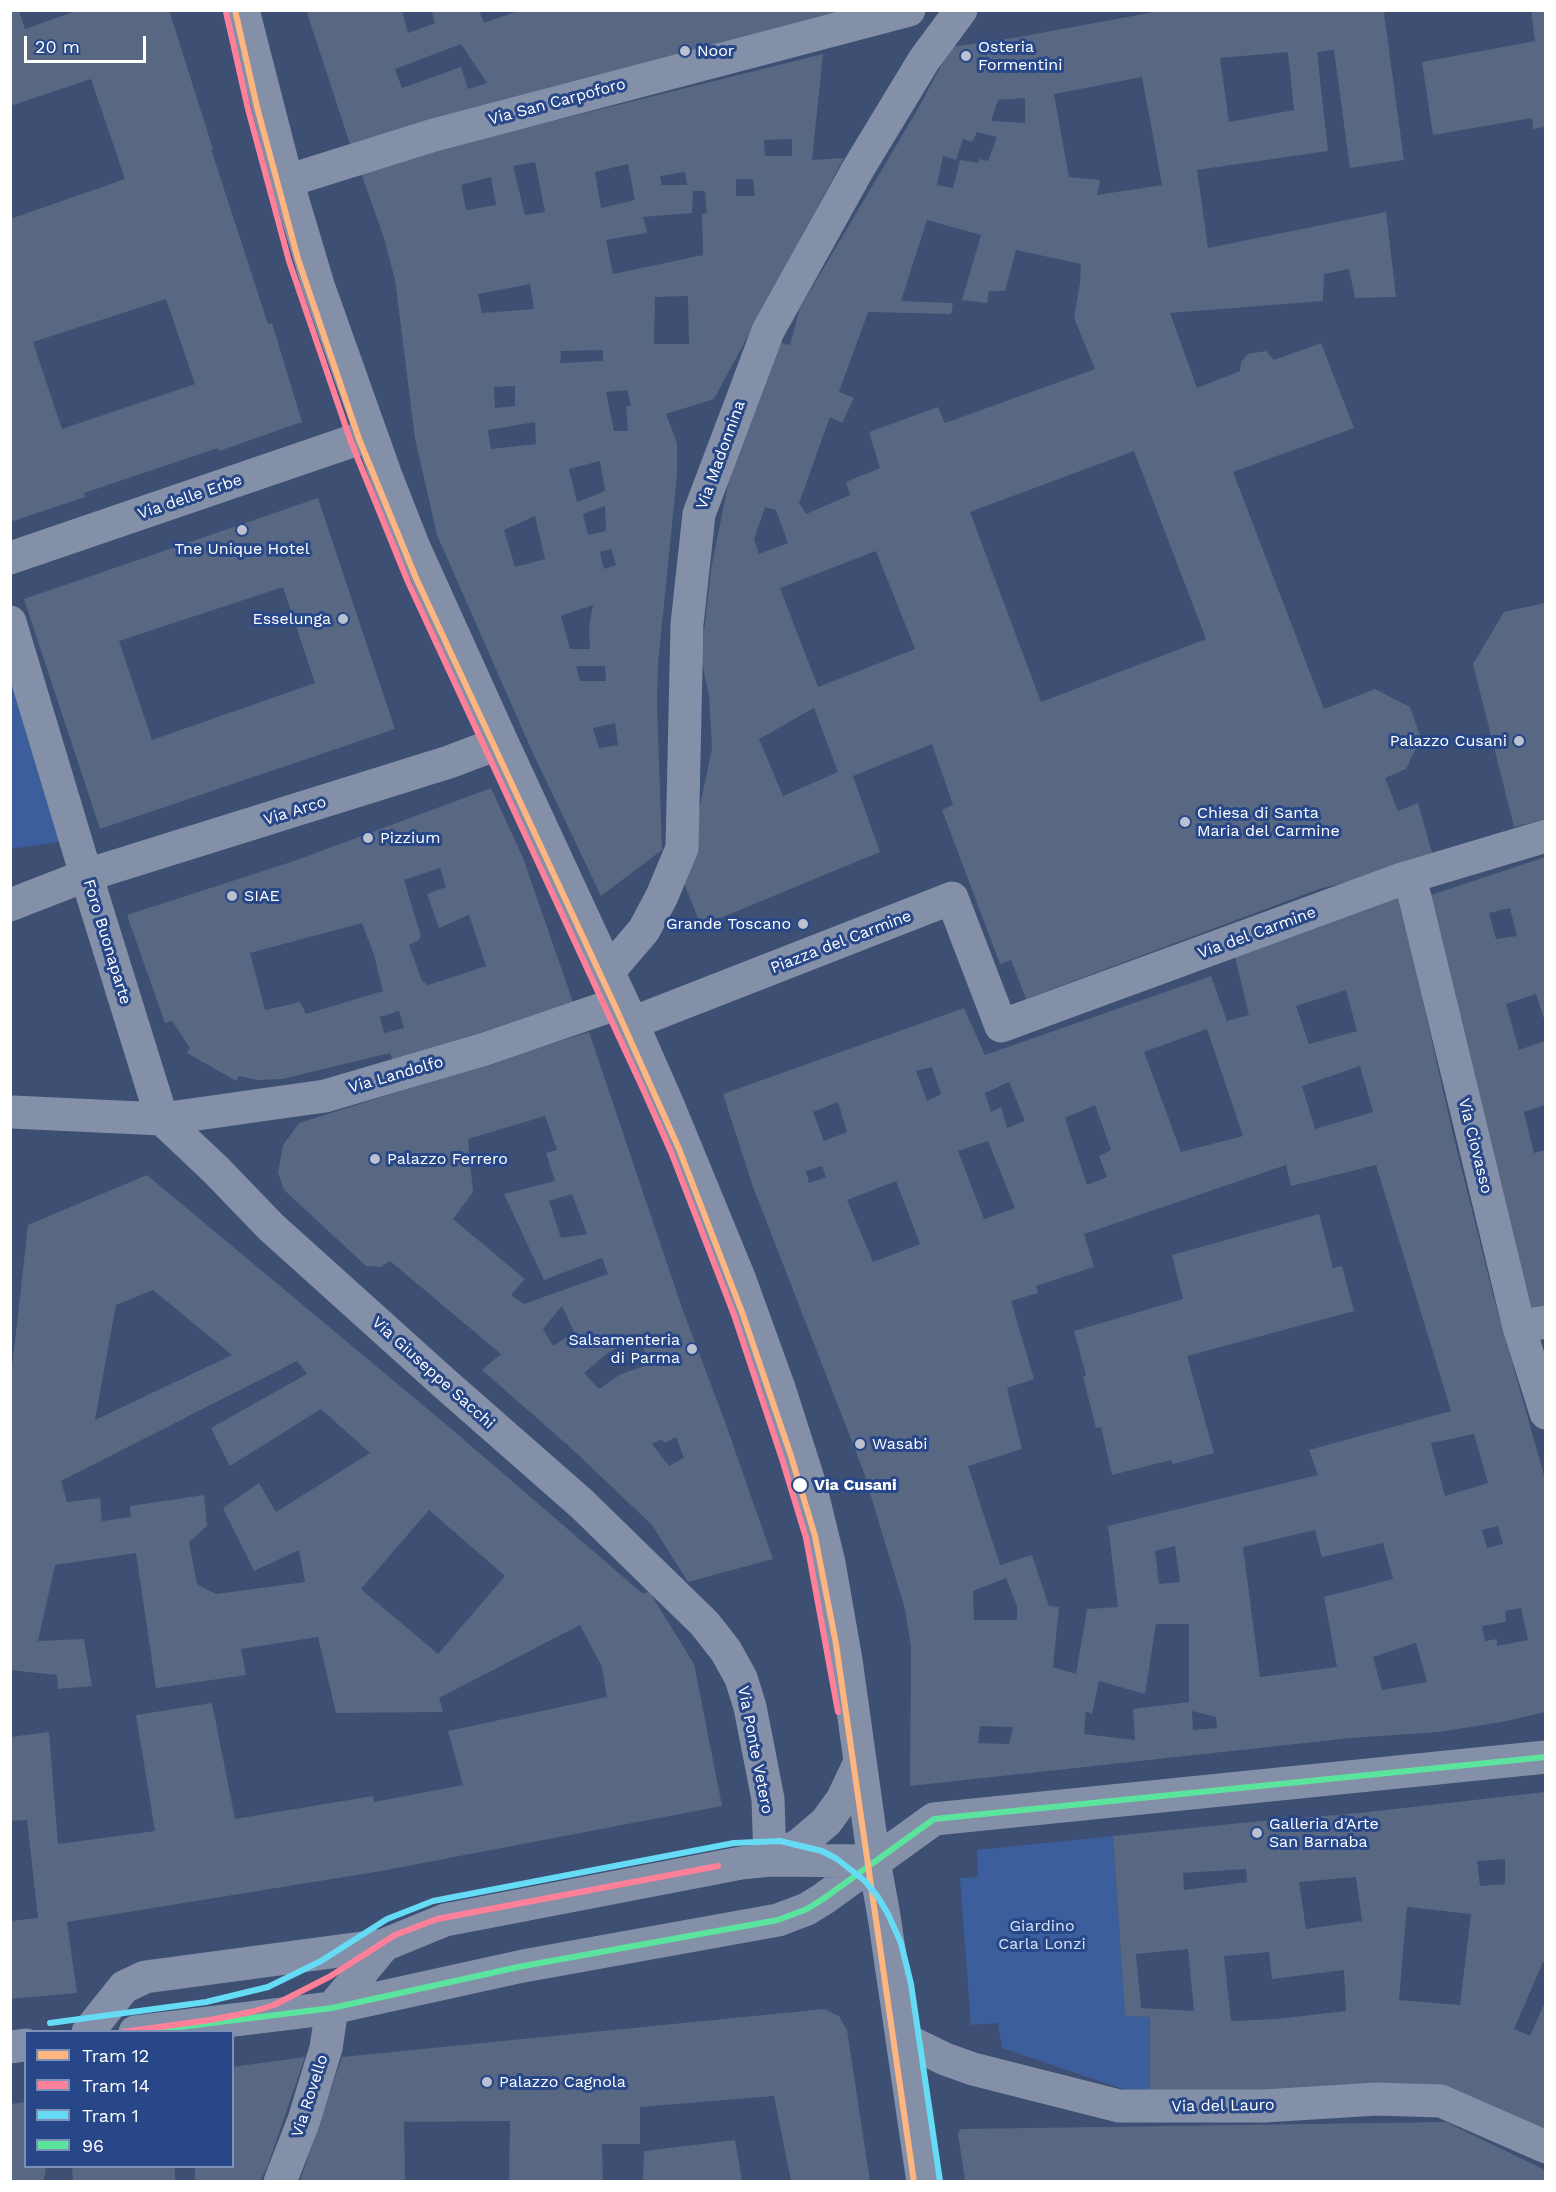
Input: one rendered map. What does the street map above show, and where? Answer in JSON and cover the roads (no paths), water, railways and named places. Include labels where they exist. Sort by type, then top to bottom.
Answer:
[{"type":"street","points":[[243,10],[287,181],[318,285],[370,435],[413,545],[609,971],[740,1280],[810,1485],[829,1563],[846,1660],[873,1861],[884,1916],[923,2181]]},
{"type":"street","name":"Via San Carpoforo","points":[[287,181],[434,135],[909,10]]},
{"type":"street","name":"Via Madonnina","points":[[609,971],[644,930],[662,896],[682,848],[687,624],[699,514],[768,331],[858,169],[924,60],[961,10]]},
{"type":"street","name":"Via delle Erbe","points":[[10,558],[370,435]]},
{"type":"street","name":"Foro Buonaparte","points":[[10,622],[162,1119]]},
{"type":"street","name":"Via Arco","points":[[10,905],[87,875],[449,762],[502,742]]},
{"type":"street","name":"Via del Carmine","points":[[990,995],[1001,1026],[1410,877],[1545,836]]},
{"type":"street","name":"Via Ciovasso","points":[[1410,877],[1532,1324],[1545,1413]]},
{"type":"street","name":"Piazza del Carmine","points":[[627,1013],[952,898],[990,995]]},
{"type":"street","name":"Via Landolfo","points":[[162,1119],[326,1096],[485,1049],[627,1013]]},
{"type":"street","points":[[12,1112],[162,1119]]},
{"type":"street","name":"Via Giuseppe Sacchi","points":[[162,1119],[271,1227],[582,1504],[705,1624]]},
{"type":"street","name":"Via Ponte Vetero","points":[[705,1624],[726,1651],[741,1678],[750,1707],[768,1799],[770,1860]]},
{"type":"street","points":[[144,2030],[332,2008],[523,1966],[778,1920],[807,1909],[823,1899],[934,1818],[1545,1757]]},
{"type":"street","points":[[770,1860],[799,1845],[826,1822],[842,1800],[859,1764]]},
{"type":"street","points":[[89,2030],[124,1987],[146,1977],[384,1945],[445,1920],[741,1863],[770,1860],[873,1861]]},
{"type":"street","points":[[332,2008],[384,1945]]},
{"type":"street","name":"Via Rovello","points":[[280,2181],[304,2120],[326,2048],[332,2008]]},
{"type":"street","name":"Via del Lauro","points":[[902,2038],[945,2059],[973,2069],[1119,2106],[1264,2106],[1377,2099],[1441,2101],[1545,2148]]},
{"type":"tram line","name":"12","points":[[235,10],[257,107],[298,259],[359,439],[416,578],[679,1149],[742,1312],[791,1456],[815,1536],[836,1644],[914,2182]]},
{"type":"tram line","name":"14","points":[[226,12],[248,109],[289,261],[351,442],[408,582],[671,1152],[734,1315],[806,1538],[838,1712]]},
{"type":"tram line","name":"1","points":[[50,2023],[206,2002],[268,1987],[321,1961],[387,1919],[433,1901],[734,1843],[780,1841],[822,1851],[837,1859],[865,1881],[888,1914],[901,1943],[911,1984],[940,2181]]},
{"type":"tram line","name":"14","points":[[138,2030],[210,2020],[274,2005],[329,1977],[395,1935],[437,1919],[718,1866]]},
{"type":"place","name":"Noor","points":[[685,51]]},
{"type":"place","name":"Osteria Formentini","points":[[966,56]]},
{"type":"place","name":"Tne Unique Hotel","points":[[242,530]]},
{"type":"place","name":"Esselunga","points":[[343,619]]},
{"type":"place","name":"Palazzo Cusani","points":[[1519,741]]},
{"type":"place","name":"Chiesa di Santa Maria del Carmine","points":[[1185,822]]},
{"type":"place","name":"Pizzium","points":[[368,838]]},
{"type":"place","name":"SIAE","points":[[232,896]]},
{"type":"place","name":"Grande Toscano","points":[[803,924]]},
{"type":"place","name":"Palazzo Ferrero","points":[[375,1159]]},
{"type":"place","name":"Salsamenteria di Parma","points":[[692,1349]]},
{"type":"place","name":"Wasabi","points":[[860,1444]]},
{"type":"place","name":"Via Cusani","points":[[800,1485]]},
{"type":"place","name":"Galleria d'Arte San Barnaba","points":[[1257,1833]]},
{"type":"place","name":"Palazzo Cagnola","points":[[487,2082]]},
{"type":"park label","name":"Giardino Carla Lonzi","points":[[1042,1935]]}]
